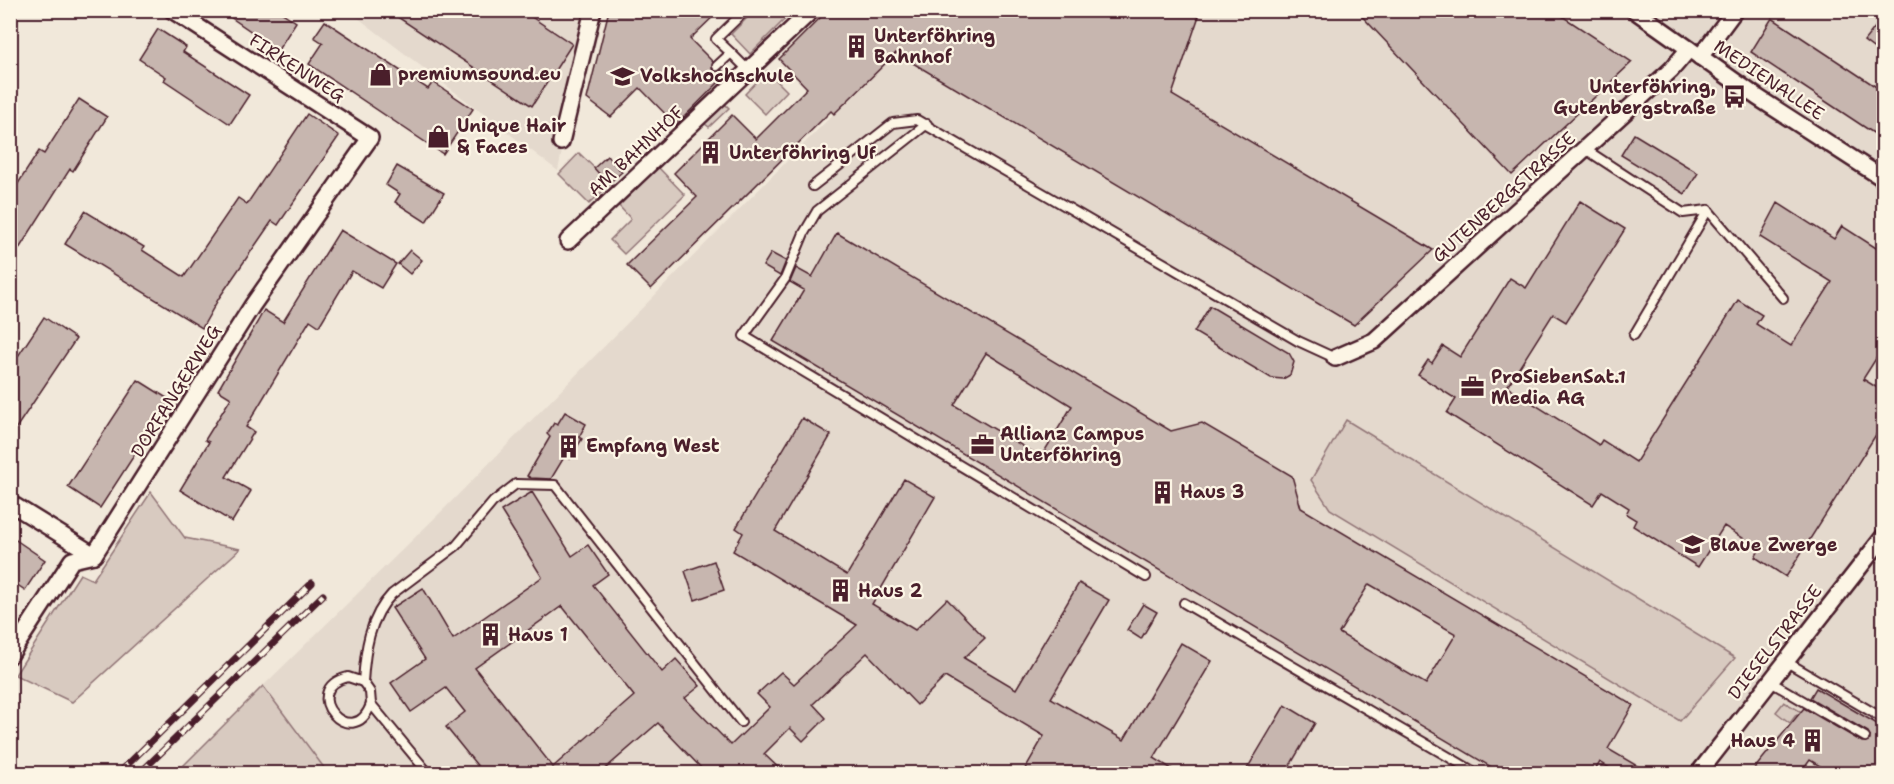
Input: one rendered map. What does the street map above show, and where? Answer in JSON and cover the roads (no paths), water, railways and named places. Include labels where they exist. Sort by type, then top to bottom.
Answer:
[{"type":"street","name":"FIRKENWEG","points":[[172,10],[370,138]]},
{"type":"street","points":[[561,142],[593,10]]},
{"type":"street","name":"MEDIENALLEE","points":[[1634,10],[1694,53],[1884,179]]},
{"type":"street","name":"GUTENBERGSTRASSE","points":[[1335,358],[1374,341],[1671,70],[1694,53],[1735,10]]},
{"type":"street","name":"AM BAHNHOF","points":[[568,241],[809,12]]},
{"type":"street","name":"DORFANGERWEG","points":[[94,555],[252,306],[370,138]]},
{"type":"street","points":[[10,502],[94,555]]},
{"type":"street","name":"DIESELSTRASSE","points":[[1698,774],[1884,536]]},
{"type":"street","points":[[10,655],[72,560],[94,555]]},
{"type":"lane","points":[[746,10],[716,39],[749,71]]},
{"type":"lane","points":[[717,66],[730,53]]},
{"type":"lane","points":[[813,186],[893,123],[909,119],[927,124],[1298,341],[1335,358]]},
{"type":"lane","points":[[927,124],[817,211],[804,233],[785,279],[744,336],[1146,577]]},
{"type":"lane","points":[[1585,148],[1683,213],[1708,210]]},
{"type":"lane","points":[[1708,210],[1783,298]]},
{"type":"lane","points":[[1634,335],[1708,210]]},
{"type":"lane","points":[[363,682],[367,642],[385,602],[392,594],[456,546],[509,488],[524,483],[555,485],[741,722]]},
{"type":"lane","points":[[1184,603],[1478,774]]},
{"type":"lane","points":[[1785,661],[1884,719]]},
{"type":"lane","points":[[348,677],[363,682],[370,692],[371,704],[364,717],[357,721],[342,721],[330,712],[327,697],[334,683],[348,677]]},
{"type":"lane","points":[[1769,681],[1865,737]]},
{"type":"lane","points":[[371,704],[429,774]]},
{"type":"railway","points":[[118,774],[312,583]]},
{"type":"railway","points":[[139,774],[323,595]]},
{"type":"place","name":"Unterföhring Bahnhof","points":[[856,46]]},
{"type":"place","name":"premiumsound.eu","points":[[380,74]]},
{"type":"place","name":"Volkshochschule","points":[[622,76]]},
{"type":"place","name":"Unterföhring, Gutenbergstraße","points":[[1734,97]]},
{"type":"place","name":"Unique Hair & Faces","points":[[439,136]]},
{"type":"place","name":"Unterföhring Uf","points":[[711,153]]},
{"type":"place","name":"ProSiebenSat.1 Media AG","points":[[1473,387]]},
{"type":"place","name":"Allianz Campus Unterföhring","points":[[982,444]]},
{"type":"place","name":"Empfang West","points":[[568,446]]},
{"type":"place","name":"Haus 3","points":[[1162,492]]},
{"type":"place","name":"Blaue Zwerge","points":[[1692,545]]},
{"type":"place","name":"Haus 2","points":[[840,591]]},
{"type":"place","name":"Haus 1","points":[[490,635]]},
{"type":"place","name":"Haus 4","points":[[1813,741]]}]
